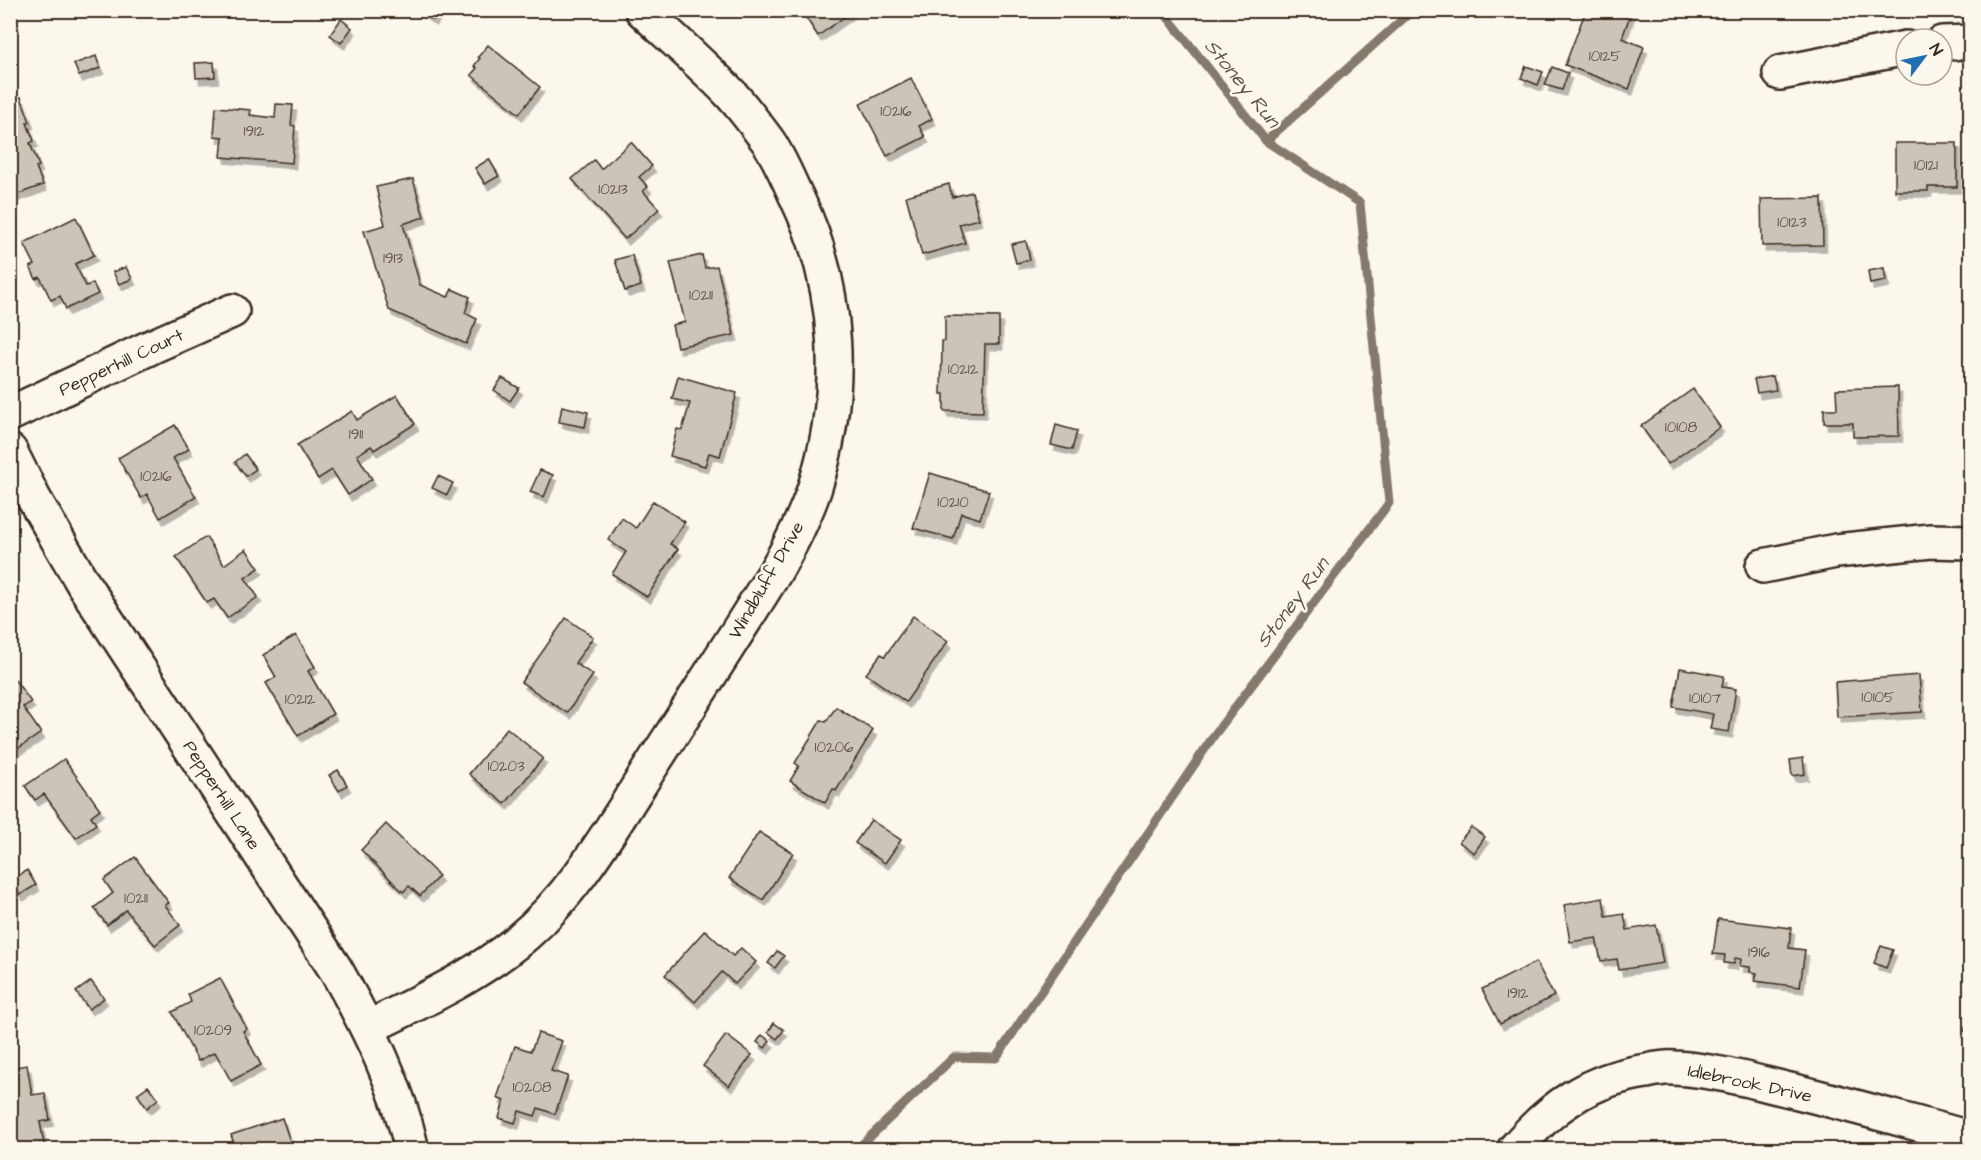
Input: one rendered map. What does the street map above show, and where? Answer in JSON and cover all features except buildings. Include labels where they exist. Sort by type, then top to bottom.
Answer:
[{"type":"street","name":"Windbluff Drive","points":[[368,1028],[445,989],[492,960],[518,940],[561,899],[603,842],[775,572],[796,533],[813,490],[828,435],[835,375],[832,310],[824,268],[809,222],[769,143],[727,90],[642,10]]},
{"type":"street","points":[[1954,43],[1971,42]]},
{"type":"street","points":[[1780,73],[1894,50]]},
{"type":"street","name":"Pepperhill Court","points":[[10,414],[232,311]]},
{"type":"street","name":"Pepperhill Lane","points":[[10,451],[33,498],[84,585],[336,970],[368,1028],[384,1066],[412,1149]]},
{"type":"street","points":[[1763,566],[1836,551],[1931,541],[1971,542]]},
{"type":"street","name":"Idlebrook Drive","points":[[1514,1149],[1530,1130],[1562,1102],[1583,1089],[1622,1074],[1671,1067],[1713,1072],[1819,1097],[1971,1138]]},
{"type":"waterway","name":"Stoney Run","points":[[856,1150],[954,1057],[996,1058],[1215,734],[1389,503],[1360,203],[1266,141],[1162,10]]},
{"type":"waterway","points":[[1266,141],[1413,10]]}]
